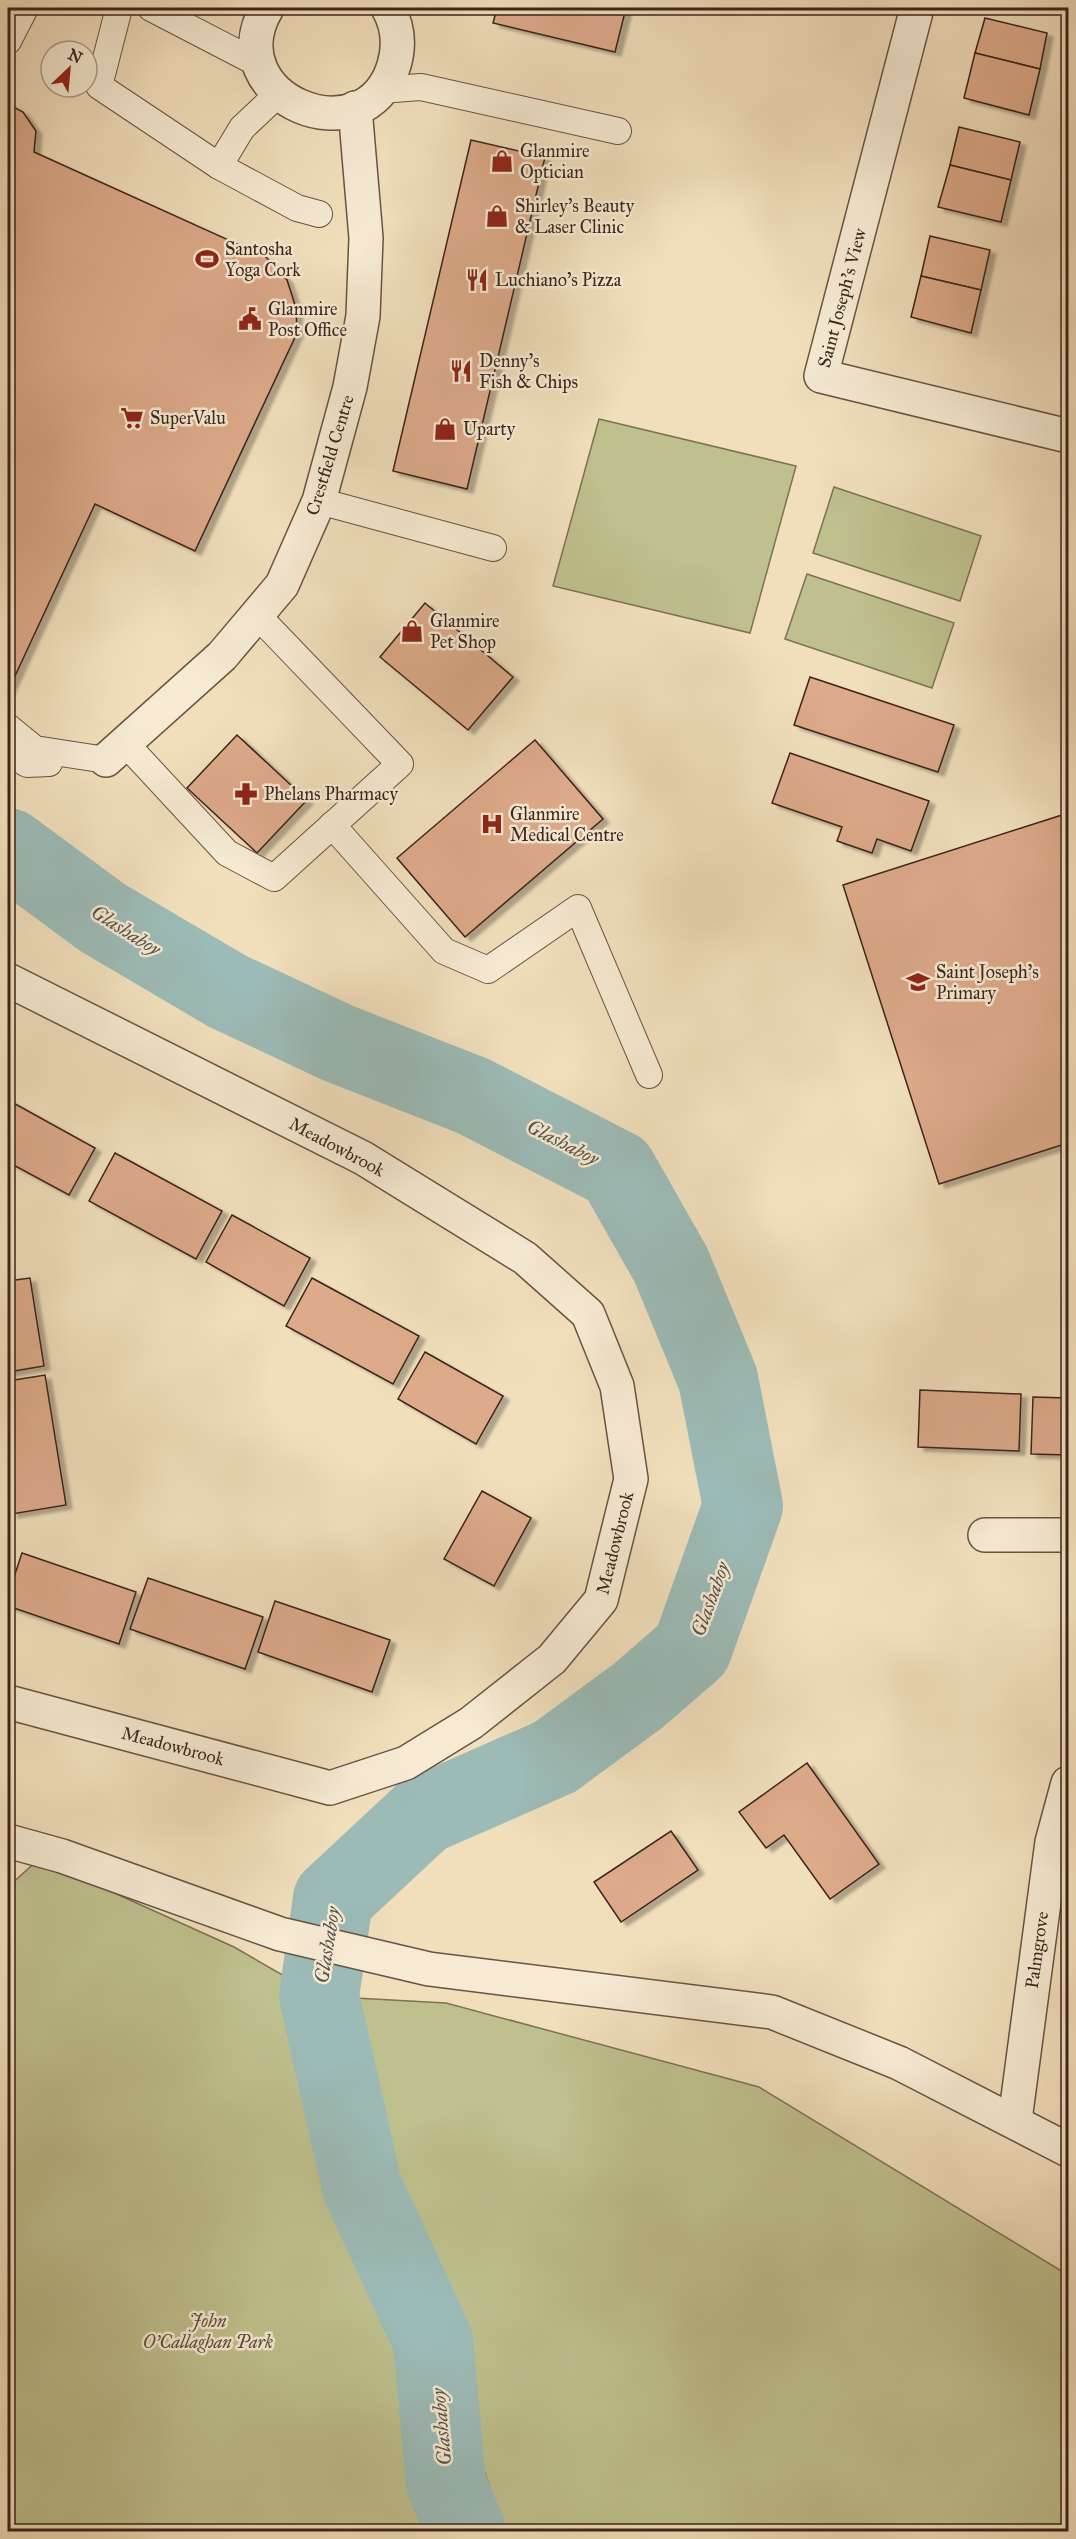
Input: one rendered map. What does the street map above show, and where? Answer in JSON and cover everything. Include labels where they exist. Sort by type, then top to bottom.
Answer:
[{"type":"street","points":[[259,11],[256,41],[259,64],[267,80],[278,94],[295,106],[315,113],[335,114],[368,99],[392,72],[398,51],[396,30],[388,8]]},
{"type":"street","name":"Saint Joseph's View","points":[[917,8],[821,376],[1068,436]]},
{"type":"street","name":"Crestfield Centre","points":[[115,752],[222,656],[282,585],[319,501],[350,387],[363,316],[368,99]]},
{"type":"street","name":"Meadowbrook","points":[[8,980],[363,1158],[525,1258],[588,1314],[617,1386],[630,1479],[601,1600],[552,1659],[471,1723],[406,1763],[330,1788],[8,1702]]},
{"type":"street","points":[[985,1535],[1068,1535]]},
{"type":"street","name":"Palmgrove","points":[[1015,2120],[1052,1842],[1068,1783]]},
{"type":"street","points":[[8,1841],[62,1856],[280,1934],[429,1969],[772,2012],[899,2063],[1015,2120],[1068,2150]]},
{"type":"lane","points":[[8,42],[25,8]]},
{"type":"lane","points":[[119,8],[99,86],[219,166],[297,208],[319,214]]},
{"type":"lane","points":[[151,8],[259,64]]},
{"type":"lane","points":[[368,99],[421,87],[618,131]]},
{"type":"lane","points":[[219,166],[242,128],[278,94]]},
{"type":"lane","points":[[319,501],[493,548]]},
{"type":"lane","points":[[8,728],[35,749],[115,752],[227,853],[274,878],[400,764],[257,615]]},
{"type":"lane","points":[[8,752],[27,764],[115,752]]},
{"type":"lane","points":[[332,825],[444,951],[488,970],[578,908],[649,1075]]},
{"type":"green space","points":[[599,419],[796,466],[750,633],[553,586]]},
{"type":"green space","points":[[834,487],[981,536],[960,601],[813,553]]},
{"type":"green space","points":[[807,574],[954,623],[932,688],[785,639]]},
{"type":"green space","name":"John O'Callaghan Park","points":[[39,1859],[234,1947],[319,1996],[446,2003],[759,2087],[1068,2275],[1068,2531],[505,2531],[321,2003],[362,2187],[433,2341],[483,2531],[8,2532],[8,1887]]},
{"type":"building","points":[[497,8],[626,8],[615,52],[493,23]]},
{"type":"building","points":[[985,18],[1047,33],[1040,69],[975,53]]},
{"type":"building","points":[[975,53],[1040,69],[1029,115],[964,98]]},
{"type":"building","name":"SuperValu","points":[[8,104],[23,112],[36,131],[34,152],[266,257],[287,280],[296,308],[297,333],[195,551],[95,504],[8,691]]},
{"type":"building","points":[[959,127],[1020,142],[1011,180],[950,165]]},
{"type":"building","points":[[471,140],[545,157],[467,489],[393,471]]},
{"type":"building","points":[[950,165],[1011,180],[1001,222],[938,207]]},
{"type":"building","points":[[930,236],[990,250],[981,290],[921,276]]},
{"type":"building","points":[[921,276],[981,290],[971,333],[911,317]]},
{"type":"building","points":[[425,603],[513,677],[468,730],[380,657]]},
{"type":"building","points":[[810,677],[954,725],[938,772],[794,725]]},
{"type":"building","points":[[237,735],[307,800],[257,853],[187,788]]},
{"type":"building","points":[[535,740],[603,819],[465,937],[397,858]]},
{"type":"building","points":[[790,753],[929,801],[911,851],[877,839],[872,853],[837,841],[842,827],[772,803]]},
{"type":"building","points":[[1068,810],[1068,1143],[939,1184],[843,885],[1065,814]]},
{"type":"building","points":[[8,1100],[95,1148],[69,1195],[8,1162]]},
{"type":"building","points":[[115,1153],[222,1211],[196,1259],[89,1201]]},
{"type":"building","points":[[232,1215],[310,1258],[284,1306],[206,1262]]},
{"type":"building","points":[[30,1278],[44,1366],[8,1372],[8,1281]]},
{"type":"building","points":[[312,1278],[419,1336],[393,1384],[286,1326]]},
{"type":"building","points":[[425,1352],[503,1396],[476,1444],[398,1399]]},
{"type":"building","points":[[45,1375],[66,1505],[12,1514],[8,1487],[8,1381]]},
{"type":"building","points":[[920,1390],[1021,1394],[1019,1451],[918,1447]]},
{"type":"building","points":[[1033,1397],[1068,1398],[1068,1455],[1031,1454]]},
{"type":"building","points":[[482,1491],[531,1518],[494,1586],[444,1559]]},
{"type":"building","points":[[22,1553],[136,1592],[119,1644],[8,1606],[8,1595]]},
{"type":"building","points":[[148,1578],[263,1617],[245,1669],[130,1629]]},
{"type":"building","points":[[275,1601],[390,1640],[372,1692],[258,1652]]},
{"type":"building","points":[[807,1763],[879,1864],[830,1899],[784,1835],[766,1848],[739,1812]]},
{"type":"building","points":[[671,1831],[698,1870],[621,1922],[594,1882]]},
{"type":"waterway","name":"Glashaboy","points":[[8,848],[103,918],[227,991],[338,1043],[473,1096],[617,1170],[671,1265],[718,1379],[743,1506],[692,1649],[639,1695],[555,1757],[423,1815],[333,1899],[319,1996],[362,2187],[433,2341],[446,2483],[466,2532]]},
{"type":"place","name":"Glanmire Optician","points":[[502,161]]},
{"type":"place","name":"Shirley's Beauty & Laser Clinic","points":[[497,216]]},
{"type":"place","name":"Santosha Yoga Cork","points":[[207,259]]},
{"type":"place","name":"Luchiano's Pizza","points":[[477,280]]},
{"type":"place","name":"Glanmire Post Office","points":[[250,319]]},
{"type":"place","name":"Denny's Fish & Chips","points":[[461,371]]},
{"type":"place","name":"SuperValu","points":[[132,418]]},
{"type":"place","name":"Uparty","points":[[445,429]]},
{"type":"place","name":"Glanmire Pet Shop","points":[[412,631]]},
{"type":"place","name":"Phelans Pharmacy","points":[[246,794]]},
{"type":"place","name":"Glanmire Medical Centre","points":[[492,824]]},
{"type":"place","name":"Saint Joseph's Primary","points":[[918,982]]}]
